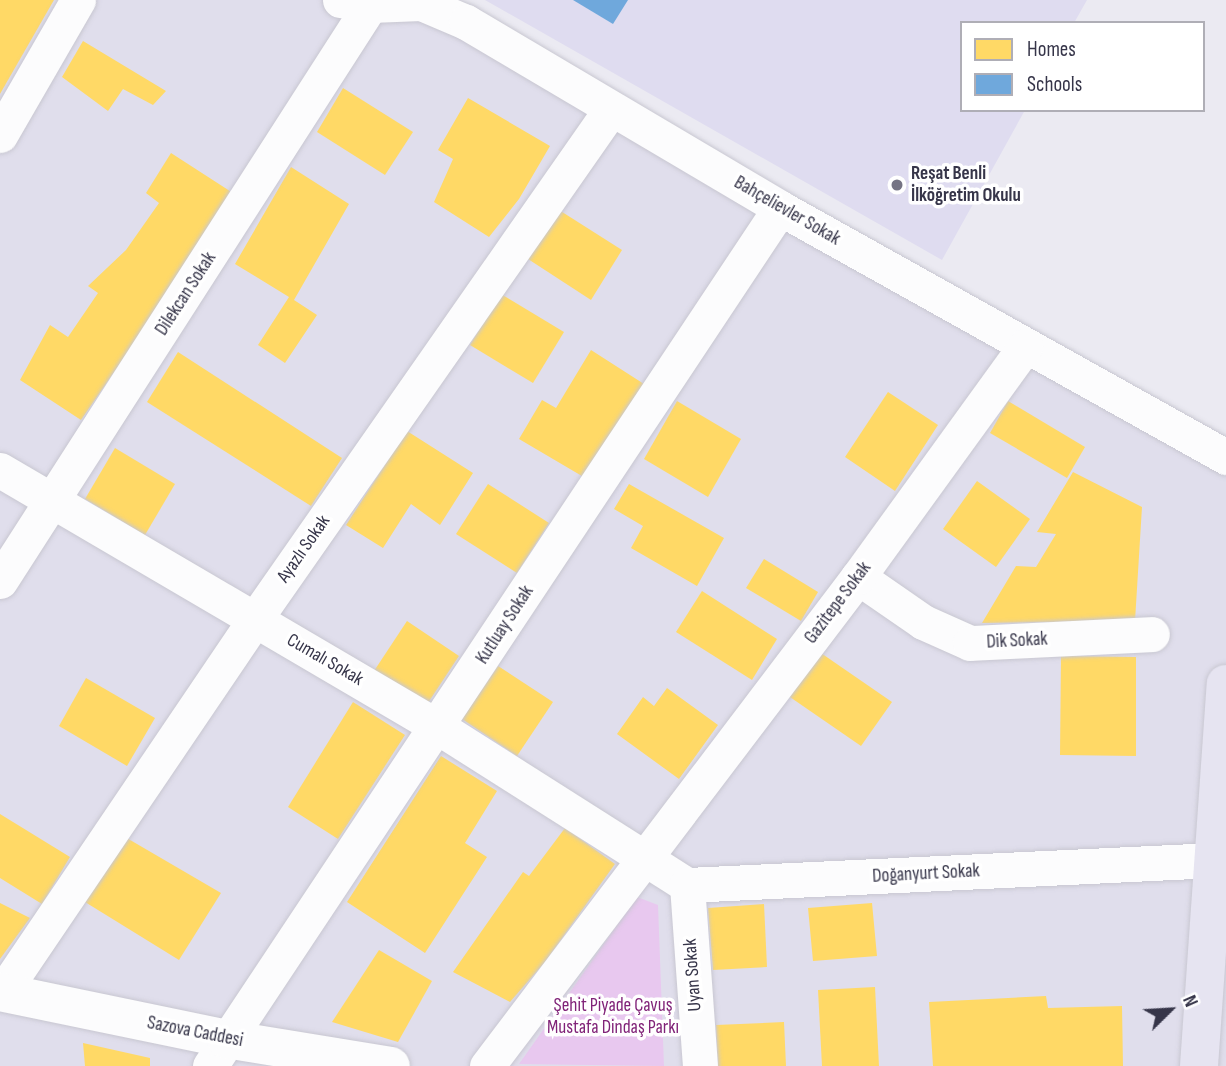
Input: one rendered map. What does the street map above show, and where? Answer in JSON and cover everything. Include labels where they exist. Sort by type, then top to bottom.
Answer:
[{"type":"main road","points":[[1199,1066],[1216,860],[1226,684]]},
{"type":"street","points":[[0,135],[78,0]]},
{"type":"street","name":"Bahçelievler Sokak","points":[[355,3],[421,3],[466,22],[780,208],[1226,457]]},
{"type":"street","name":"Dilekcan Sokak","points":[[0,581],[53,502],[355,3]]},
{"type":"street","name":"Ayazlı Sokak","points":[[1,992],[255,619],[611,109]]},
{"type":"street","name":"Kutluay Sokak","points":[[218,1052],[438,727],[780,208]]},
{"type":"street","name":"Gazitepe Sokak","points":[[487,1066],[858,577],[1025,346]]},
{"type":"street","name":"Cumalı Sokak","points":[[0,470],[438,727],[646,857]]},
{"type":"street","name":"Dik Sokak","points":[[858,577],[923,622],[970,643],[1152,635]]},
{"type":"street","points":[[646,857],[687,885]]},
{"type":"street","name":"Doğanyurt Sokak","points":[[687,885],[1216,860]]},
{"type":"street","name":"Uyan Sokak","points":[[687,885],[700,1066]]},
{"type":"street","name":"Sazova Caddesi","points":[[1,992],[218,1052],[391,1066]]},
{"type":"shaded area","points":[[0,0],[449,0],[1226,452],[1226,1066],[0,1066]]},
{"type":"shaded area","name":"Reşat Benli İlköğretim Okulu","points":[[485,0],[1087,0],[1075,21],[960,21],[960,112],[1024,112],[942,260]]},
{"type":"green space","name":"Şehit Piyade Çavuş Mustafa Dindaş Parkı","points":[[637,897],[658,905],[664,1066],[519,1064]]},
{"type":"building: Homes","points":[[0,0],[54,0],[0,94]]},
{"type":"building: Homes","points":[[83,41],[166,91],[153,105],[123,89],[108,111],[62,77]]},
{"type":"building: Homes","points":[[343,88],[413,132],[385,175],[317,132]]},
{"type":"building: Homes","points":[[468,98],[550,146],[519,199],[489,237],[434,202],[453,159],[438,150]]},
{"type":"building: Homes","points":[[171,153],[236,195],[81,420],[20,380],[50,325],[68,337],[98,293],[88,286],[126,250],[159,203],[146,193]]},
{"type":"building: Homes","points":[[291,167],[349,204],[294,300],[317,315],[285,363],[258,345],[289,297],[235,264]]},
{"type":"building: Homes","points":[[559,210],[622,250],[591,300],[528,259]]},
{"type":"building: Homes","points":[[501,294],[564,332],[533,383],[470,345]]},
{"type":"building: Homes","points":[[591,350],[644,384],[587,479],[519,439],[542,400],[556,408]]},
{"type":"building: Homes","points":[[178,352],[342,458],[311,506],[147,402]]},
{"type":"building: Homes","points":[[888,392],[938,425],[895,491],[845,457]]},
{"type":"building: Homes","points":[[677,401],[741,439],[708,497],[644,459]]},
{"type":"building: Homes","points":[[1008,401],[1085,447],[1067,478],[990,433]]},
{"type":"building: Homes","points":[[407,431],[473,473],[440,525],[411,504],[383,548],[346,525]]},
{"type":"building: Homes","points":[[115,448],[175,484],[145,535],[85,499]]},
{"type":"building: Homes","points":[[1073,472],[1142,507],[1135,621],[982,623],[1016,566],[1036,567],[1056,534],[1037,532]]},
{"type":"building: Homes","points":[[977,481],[1030,519],[996,567],[943,529]]},
{"type":"building: Homes","points":[[488,484],[549,523],[517,573],[456,534]]},
{"type":"building: Homes","points":[[629,484],[724,538],[697,586],[631,548],[643,526],[614,509]]},
{"type":"building: Homes","points":[[764,559],[818,592],[801,621],[746,588]]},
{"type":"building: Homes","points":[[702,591],[777,639],[752,680],[676,632]]},
{"type":"building: Homes","points":[[407,621],[459,656],[426,706],[374,671]]},
{"type":"building: Homes","points":[[818,651],[892,702],[861,746],[787,695]]},
{"type":"building: Homes","points":[[1061,656],[1136,657],[1136,756],[1060,755]]},
{"type":"building: Homes","points":[[498,666],[553,702],[517,756],[462,719]]},
{"type":"building: Homes","points":[[86,678],[155,718],[127,766],[59,726]]},
{"type":"building: Homes","points":[[667,688],[718,725],[679,779],[617,734],[643,697],[654,706]]},
{"type":"building: Homes","points":[[353,702],[405,735],[338,839],[288,807]]},
{"type":"building: Homes","points":[[441,756],[497,791],[465,843],[487,857],[425,953],[347,902]]},
{"type":"building: Homes","points":[[0,814],[70,857],[42,904],[0,878]]},
{"type":"building: Homes","points":[[565,828],[615,864],[545,962],[510,1002],[453,972],[523,872],[529,876]]},
{"type":"building: Homes","points":[[125,837],[221,893],[179,960],[85,902]]},
{"type":"building: Homes","points":[[0,903],[30,918],[0,959]]},
{"type":"building: Homes","points":[[872,903],[877,956],[813,961],[808,908]]},
{"type":"building: Homes","points":[[764,904],[767,967],[713,970],[708,908]]},
{"type":"building: Homes","points":[[379,950],[432,981],[398,1042],[332,1022]]},
{"type":"building: Homes","points":[[875,987],[879,1066],[822,1066],[818,990]]},
{"type":"building: Homes","points":[[1046,996],[1048,1008],[1122,1006],[1123,1066],[933,1066],[929,1002]]},
{"type":"building: Homes","points":[[784,1022],[786,1066],[718,1066],[716,1025]]},
{"type":"building: Homes","points":[[83,1043],[150,1058],[150,1066],[85,1066]]},
{"type":"building: Schools","points":[[573,0],[628,0],[613,24]]},
{"type":"place","name":"Reşat Benli İlköğretim Okulu","points":[[897,185]]}]
